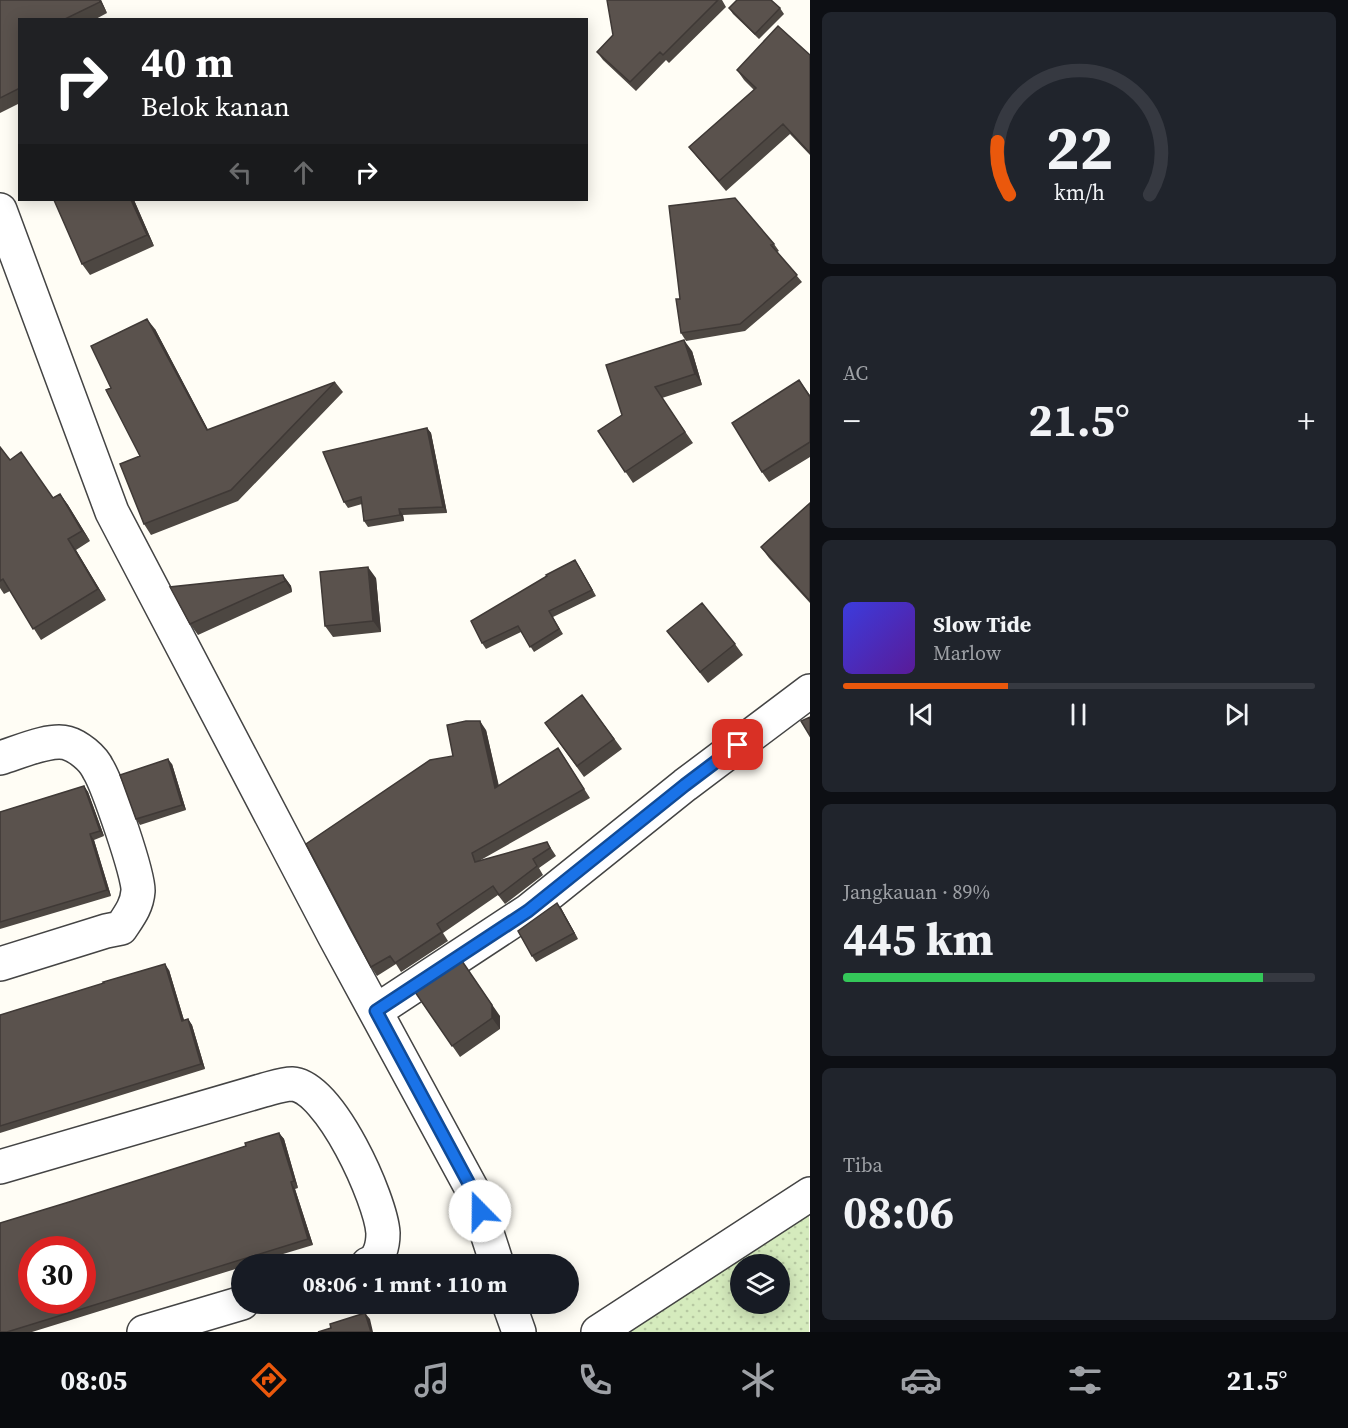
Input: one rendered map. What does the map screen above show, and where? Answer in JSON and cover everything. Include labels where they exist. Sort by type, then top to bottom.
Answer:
[{"type":"street","points":[[0,210],[112,512],[335,937],[474,1193],[494,1254]]},
{"type":"street","points":[[376,1011],[528,911],[685,785],[810,691]]},
{"type":"street","points":[[0,758],[57,741],[73,745],[87,756],[98,767],[108,792],[139,889],[134,908],[121,928],[0,964]]},
{"type":"street","points":[[0,1167],[264,1090],[292,1084],[304,1088],[316,1097],[330,1112],[348,1140],[366,1179],[382,1225],[383,1235],[378,1254]]},
{"type":"street","points":[[598,1332],[810,1194]]},
{"type":"street","points":[[144,1332],[231,1306]]},
{"type":"street","points":[[513,1314],[519,1332]]},
{"type":"green space","points":[[809,1193],[809,1332],[591,1332]]},
{"type":"building","points":[[0,0],[99,0],[100,2],[67,18],[18,18],[18,89],[0,98]]},
{"type":"building","points":[[607,0],[718,0],[663,55],[660,52],[630,82],[597,52],[613,35]]},
{"type":"building","points":[[737,0],[771,0],[780,8],[755,34],[729,8]]},
{"type":"building","points":[[778,26],[810,55],[810,153],[783,124],[719,181],[689,147],[756,88],[737,70]]},
{"type":"building","points":[[735,198],[797,275],[740,324],[681,333],[676,299],[680,299],[669,206]]},
{"type":"building","points":[[54,201],[131,201],[147,235],[82,264]]},
{"type":"building","points":[[147,319],[207,430],[335,382],[231,490],[144,524],[120,464],[140,456],[106,390],[111,388],[91,346]]},
{"type":"building","points":[[684,340],[695,374],[655,387],[685,432],[625,472],[598,431],[622,415],[606,365]]},
{"type":"building","points":[[799,380],[810,397],[810,442],[762,472],[732,423]]},
{"type":"building","points":[[427,428],[443,507],[399,509],[400,515],[364,521],[361,497],[344,502],[323,452]]},
{"type":"building","points":[[0,447],[10,460],[21,452],[53,498],[60,494],[82,531],[68,539],[98,589],[33,629],[3,579],[0,581]]},
{"type":"building","points":[[810,503],[810,601],[761,547]]},
{"type":"building","points":[[575,560],[592,590],[549,611],[559,629],[530,647],[518,626],[482,643],[471,621]]},
{"type":"building","points":[[368,567],[373,621],[325,626],[320,572]]},
{"type":"building","points":[[283,575],[285,581],[190,624],[170,587]]},
{"type":"building","points":[[702,603],[735,644],[700,672],[667,631]]},
{"type":"building","points":[[582,695],[614,739],[577,766],[545,723]]},
{"type":"building","points":[[810,717],[810,736],[801,721]]},
{"type":"building","points":[[480,721],[495,788],[558,748],[584,789],[472,853],[475,862],[547,842],[550,848],[533,859],[537,866],[499,895],[493,886],[437,924],[442,932],[395,963],[390,956],[371,967],[306,844],[430,760],[453,756],[447,725]]},
{"type":"building","points":[[168,759],[182,805],[136,819],[120,775]]},
{"type":"building","points":[[84,786],[100,831],[90,834],[107,890],[0,922],[0,812]]},
{"type":"building","points":[[557,903],[574,933],[532,956],[518,931]]},
{"type":"building","points":[[462,961],[492,1005],[492,1018],[452,1046],[415,992]]},
{"type":"building","points":[[165,964],[182,1021],[188,1019],[201,1064],[0,1126],[0,1015]]},
{"type":"building","points":[[279,1133],[294,1181],[291,1182],[308,1239],[259,1254],[231,1254],[231,1263],[96,1305],[96,1236],[18,1236],[18,1314],[65,1314],[7,1332],[0,1332],[0,1223],[246,1146],[245,1143]]},
{"type":"building","points":[[365,1314],[371,1332],[318,1332],[331,1328],[330,1324]]},
{"type":"route","points":[[480,1211],[474,1193],[376,1011],[528,911],[738,745]]}]
